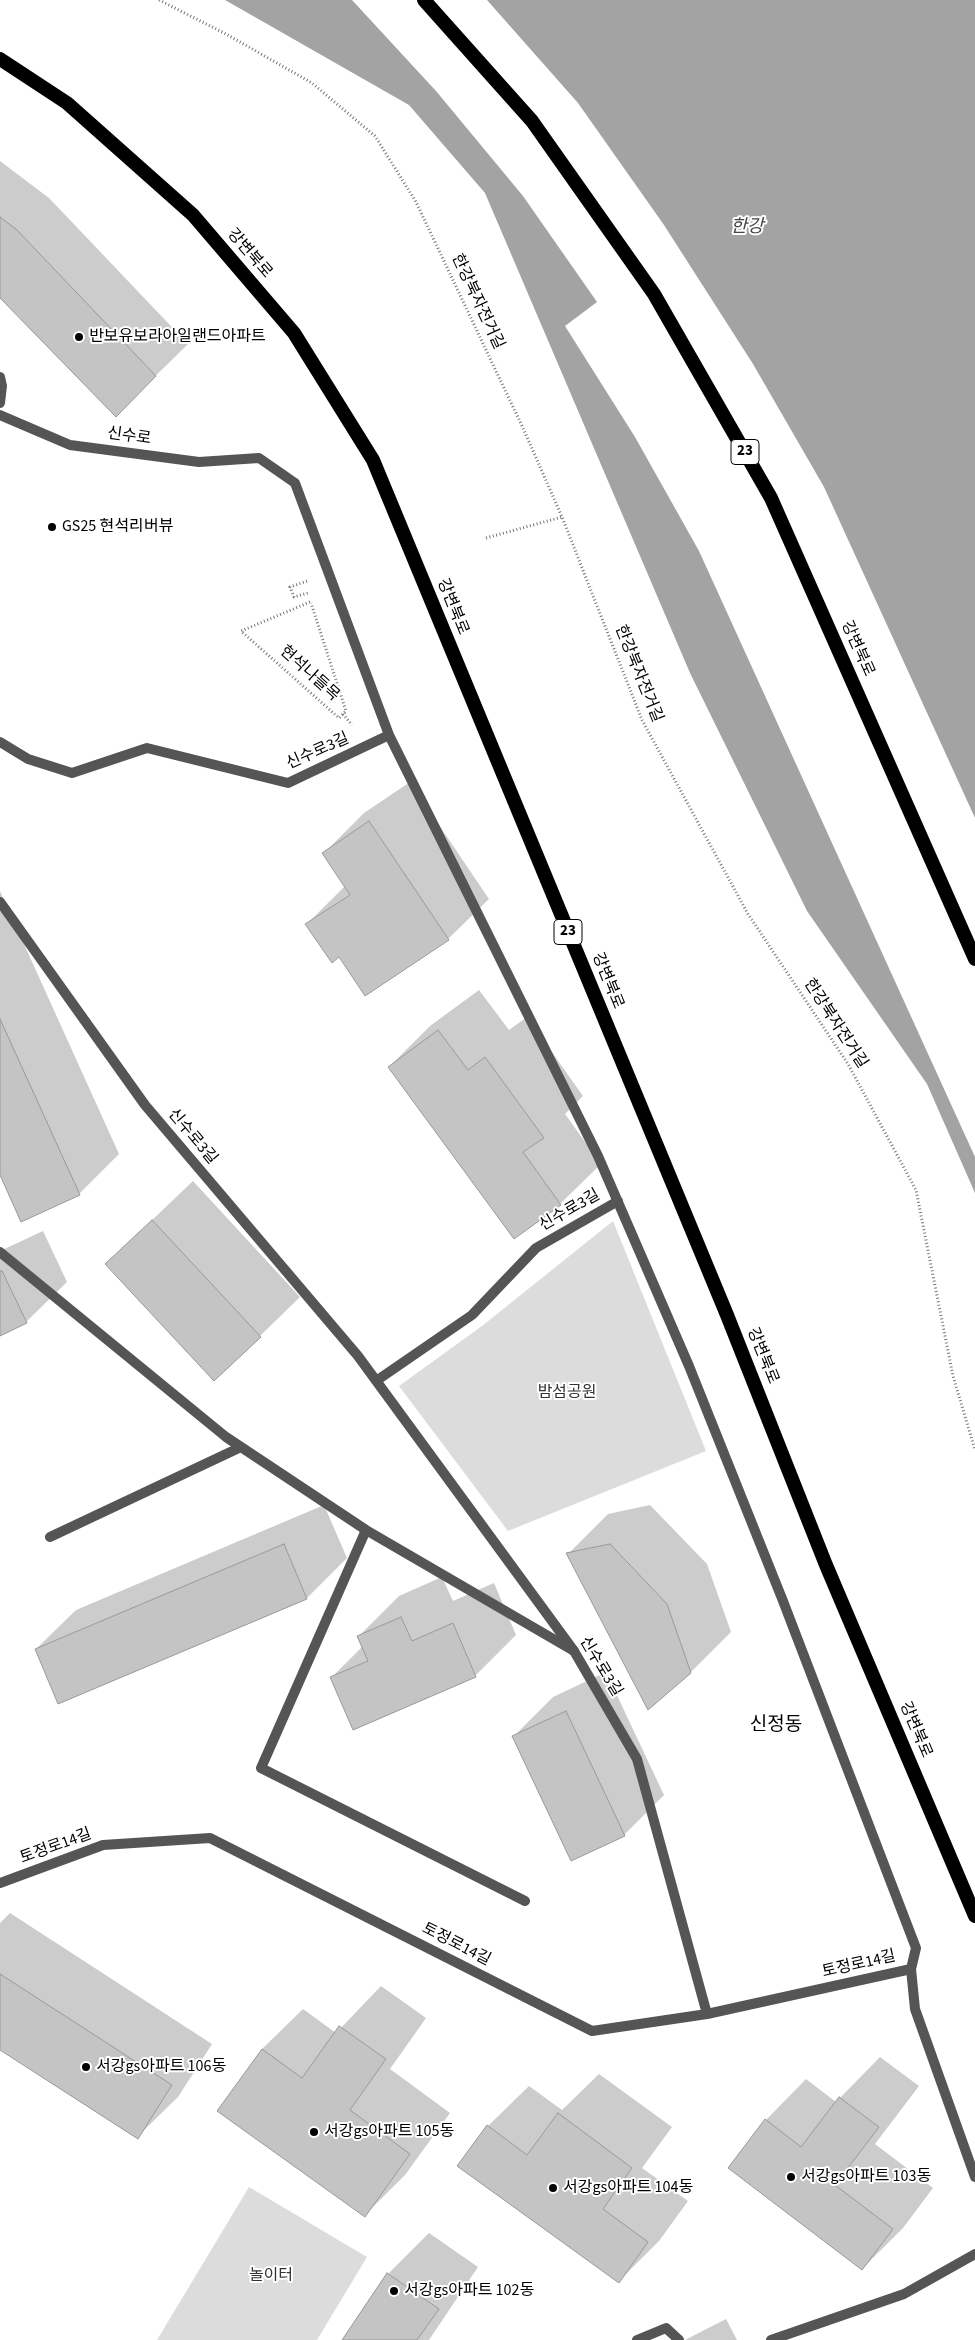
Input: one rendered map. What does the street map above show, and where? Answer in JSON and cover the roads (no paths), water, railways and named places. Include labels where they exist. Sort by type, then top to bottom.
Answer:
[{"type":"highway","name":"강변북로","points":[[424,0],[532,121],[654,294],[771,498],[975,959]]},
{"type":"highway","name":"강변북로","points":[[0,59],[68,103],[193,215],[294,333],[373,460],[723,1306],[826,1565],[975,1916]]},
{"type":"street","points":[[0,377],[2,386],[0,403]]},
{"type":"street","name":"신수로","points":[[0,415],[70,445],[199,462],[259,458],[295,483],[389,735]]},
{"type":"street","points":[[389,735],[593,1147],[689,1366],[783,1600],[916,1948],[911,1969],[915,2009],[975,2177]]},
{"type":"street","name":"신수로3길","points":[[0,742],[28,759],[72,773],[146,748],[288,783],[389,735]]},
{"type":"street","name":"신수로3길","points":[[0,902],[145,1105],[352,1349],[574,1651],[637,1758],[707,2014]]},
{"type":"street","name":"신수로3길","points":[[376,1381],[472,1315],[536,1248],[618,1201]]},
{"type":"street","points":[[0,1252],[226,1437],[366,1530],[574,1651]]},
{"type":"street","points":[[50,1537],[241,1447]]},
{"type":"street","points":[[366,1530],[261,1768],[525,1901]]},
{"type":"street","name":"토정로14길","points":[[0,1883],[103,1845],[210,1838],[592,2031],[707,2014],[911,1969]]},
{"type":"street","points":[[771,2340],[904,2294],[975,2254]]},
{"type":"street","points":[[636,2340],[666,2328],[679,2340]]},
{"type":"water","name":"한강","points":[[225,0],[975,0],[975,1193],[927,1084],[807,911],[690,673],[485,193],[409,105]]},
{"type":"place","name":"반보유보라아일랜드아파트","points":[[79,337]]},
{"type":"place","name":"GS25 현석리버뷰","points":[[52,527]]},
{"type":"place","name":"서강gs아파트 106동","points":[[86,2067]]},
{"type":"place","name":"서강gs아파트 105동","points":[[314,2132]]},
{"type":"place","name":"서강gs아파트 103동","points":[[791,2177]]},
{"type":"place","name":"서강gs아파트 104동","points":[[553,2188]]},
{"type":"place","name":"서강gs아파트 102동","points":[[394,2291]]},
{"type":"district","name":"신정동","points":[[776,1726]]},
{"type":"park label","name":"밤섬공원","points":[[567,1393]]},
{"type":"park label","name":"놀이터","points":[[271,2276]]}]
